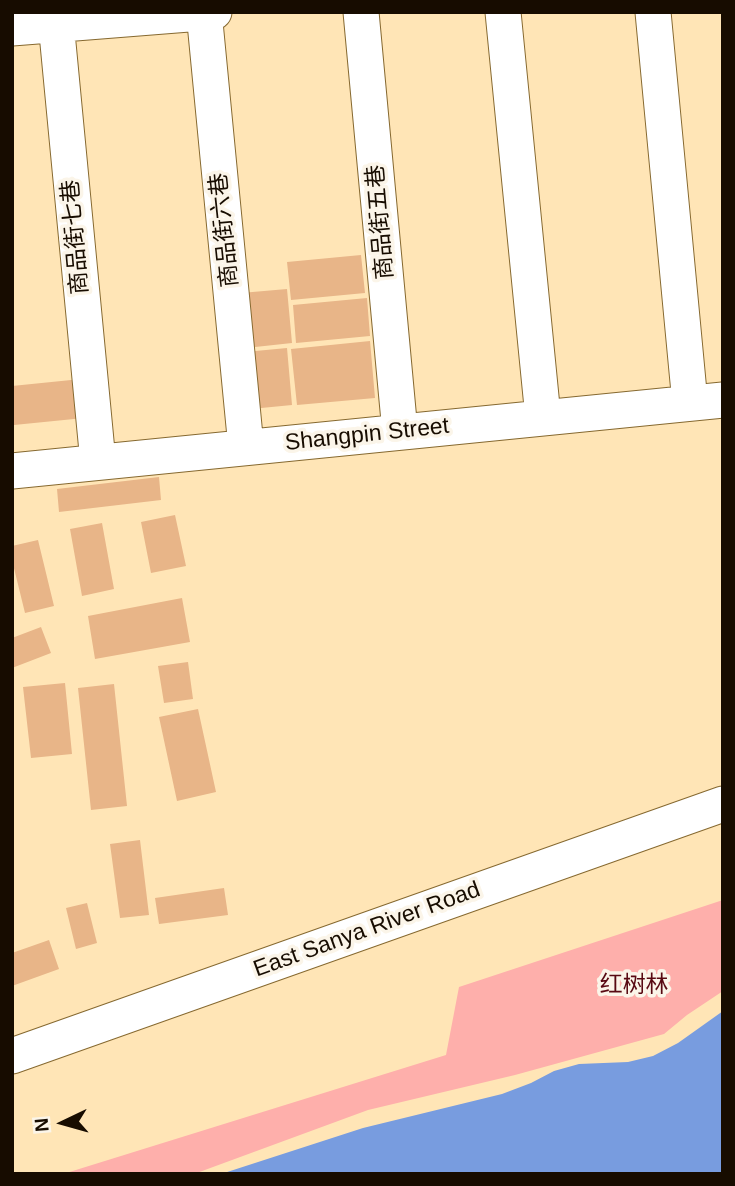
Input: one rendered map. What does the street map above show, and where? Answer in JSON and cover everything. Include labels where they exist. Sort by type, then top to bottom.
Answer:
[{"type":"street","name":"商品街五巷","points":[[361,12],[400,432]]},
{"type":"street","points":[[503,12],[543,417]]},
{"type":"street","points":[[653,12],[706,401]]},
{"type":"street","points":[[12,28],[56,18],[208,13]]},
{"type":"street","name":"商品街六巷","points":[[208,13],[246,447]]},
{"type":"street","name":"商品街七巷","points":[[56,18],[98,462]]},
{"type":"street","name":"Shangpin Street","points":[[12,471],[706,401]]},
{"type":"street","name":"East Sanya River Road","points":[[12,1056],[723,804]]},
{"type":"green space","name":"红树林","points":[[723,900],[723,991],[664,1034],[515,1075],[368,1110],[194,1174],[63,1174],[446,1055],[459,987]]},
{"type":"water","points":[[723,1011],[723,1174],[221,1174],[363,1128],[502,1094],[554,1071],[579,1064],[628,1062],[653,1056],[678,1043]]},
{"type":"building","points":[[361,255],[365,293],[291,300],[287,262]]},
{"type":"building","points":[[287,289],[292,343],[246,348],[241,293]]},
{"type":"building","points":[[367,298],[370,336],[296,343],[293,305]]},
{"type":"building","points":[[370,341],[375,398],[297,405],[291,349]]},
{"type":"building","points":[[287,348],[292,405],[251,409],[245,352]]},
{"type":"building","points":[[81,379],[84,418],[14,425],[12,386]]},
{"type":"building","points":[[159,477],[161,500],[59,512],[57,489]]},
{"type":"building","points":[[175,515],[186,566],[151,573],[141,522]]},
{"type":"building","points":[[102,523],[114,589],[82,596],[70,529]]},
{"type":"building","points":[[38,540],[54,606],[25,613],[12,560],[12,546]]},
{"type":"building","points":[[182,598],[190,642],[95,659],[88,616]]},
{"type":"building","points":[[41,627],[51,653],[12,668],[12,638]]},
{"type":"building","points":[[188,662],[193,699],[164,703],[158,666]]},
{"type":"building","points":[[65,683],[72,754],[31,758],[23,687]]},
{"type":"building","points":[[114,684],[127,806],[91,810],[78,688]]},
{"type":"building","points":[[198,709],[216,792],[177,801],[159,717]]},
{"type":"building","points":[[140,840],[149,915],[120,918],[110,844]]},
{"type":"building","points":[[224,888],[228,915],[159,924],[155,898]]},
{"type":"building","points":[[87,903],[97,943],[76,949],[66,908]]},
{"type":"building","points":[[49,940],[59,969],[12,986],[12,953]]}]
